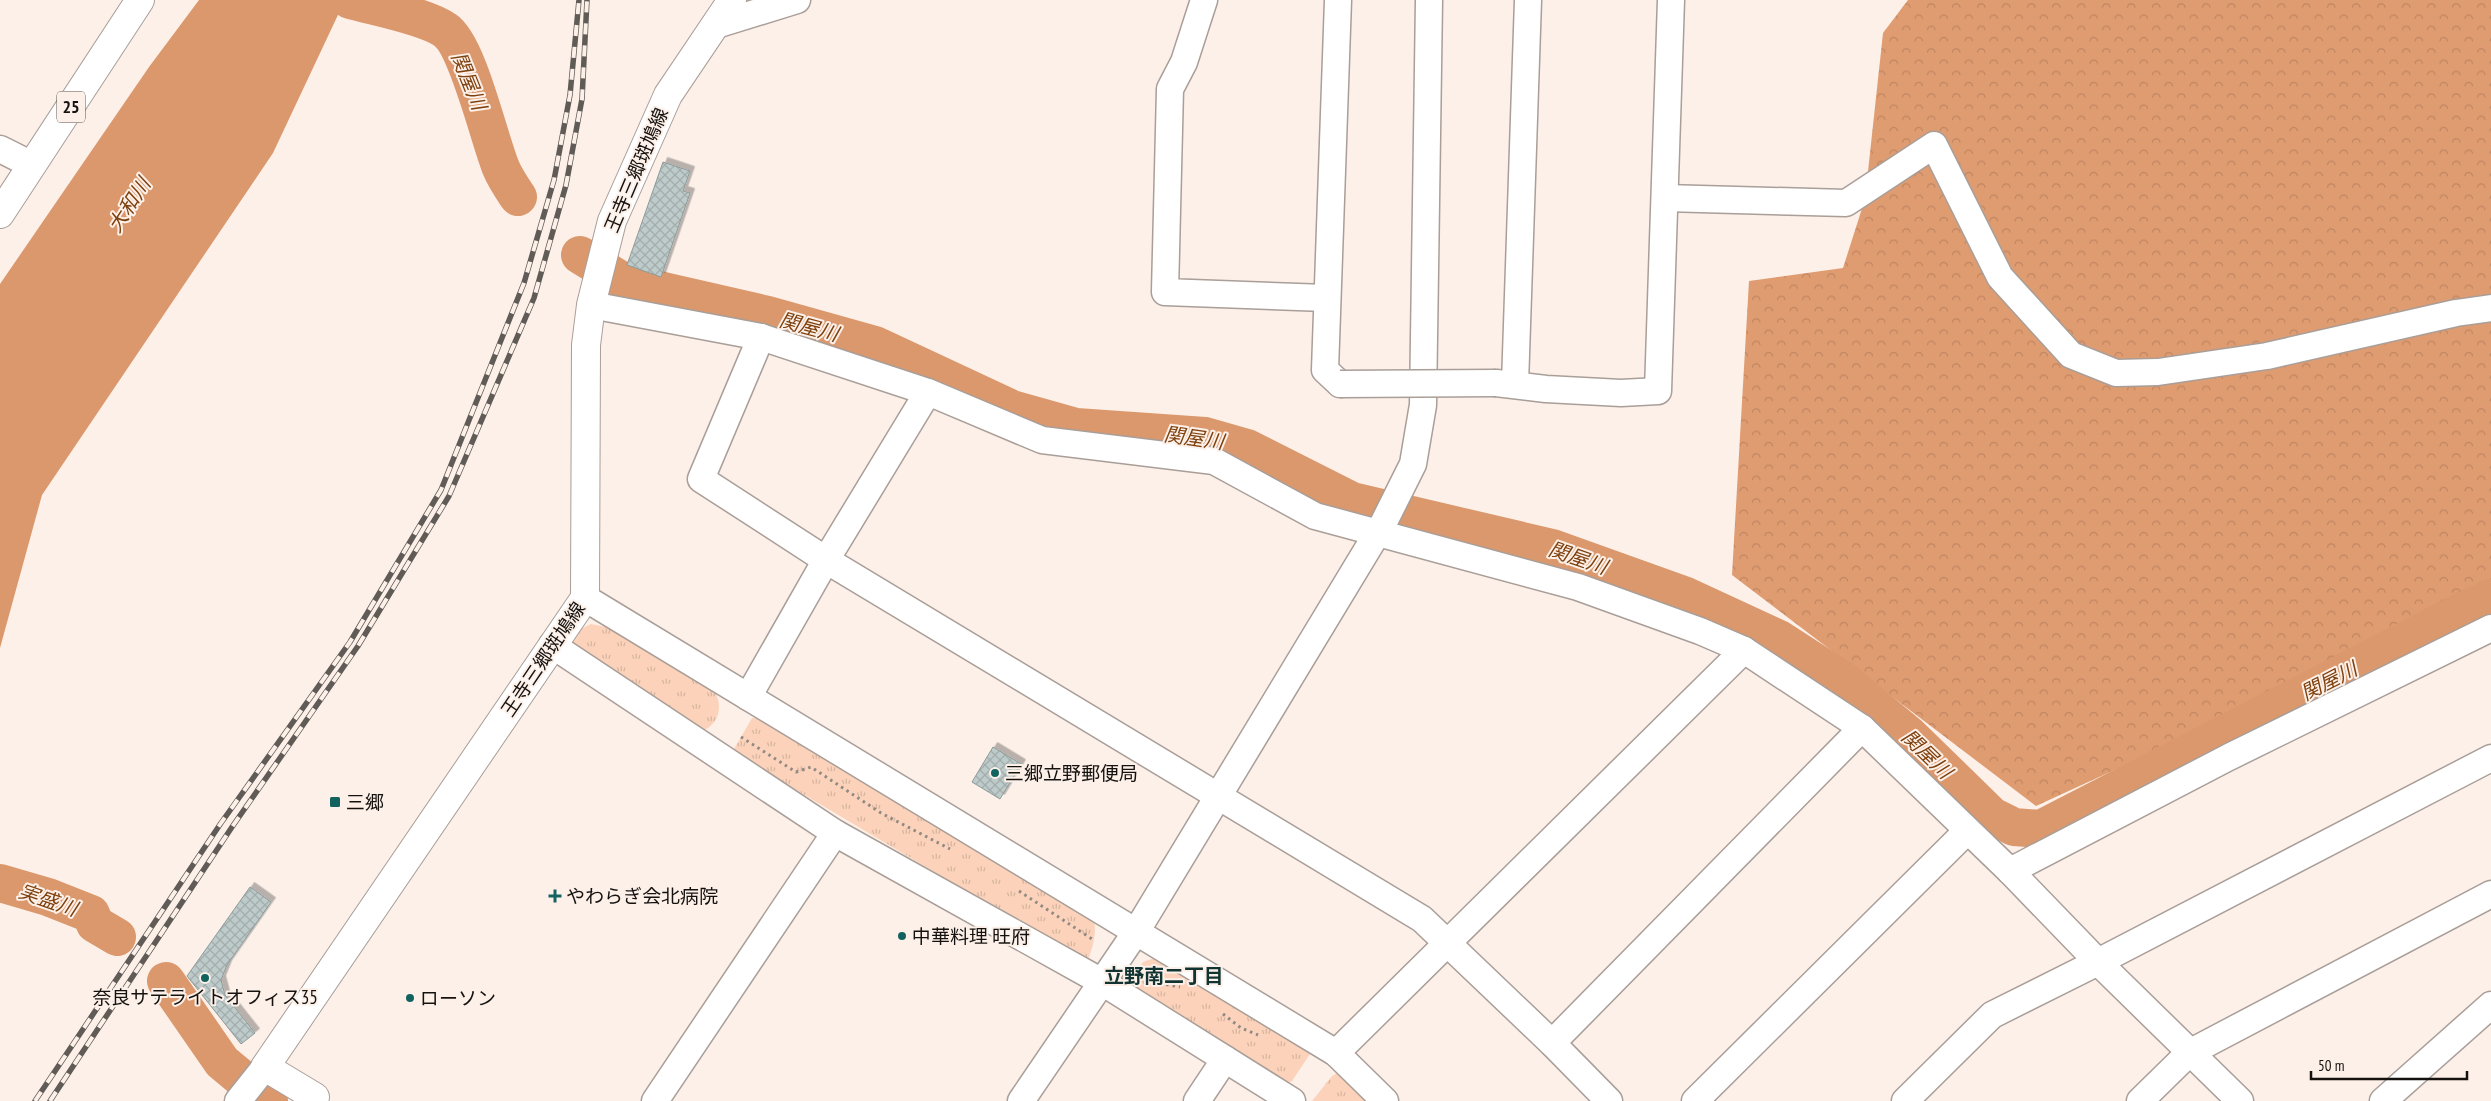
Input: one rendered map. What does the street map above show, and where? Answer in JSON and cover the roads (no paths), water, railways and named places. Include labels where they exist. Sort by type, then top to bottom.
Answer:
[{"type":"main road","name":"25","points":[[0,214],[140,0]]},
{"type":"main road","name":"王寺三郷斑鳩線","points":[[262,1071],[585,598],[586,345],[597,282],[612,221],[668,95],[732,0]]},
{"type":"main road","points":[[262,1071],[317,1100]]},
{"type":"street","points":[[716,26],[797,0]]},
{"type":"street","points":[[1204,0],[1184,62],[1170,89],[1165,292],[1326,298]]},
{"type":"street","points":[[1338,0],[1326,298],[1325,370],[1340,384],[1505,383],[1555,390],[1621,393],[1658,391],[1671,0]]},
{"type":"street","points":[[1021,1101],[1136,932],[1398,499],[1413,464],[1423,405],[1429,0]]},
{"type":"street","points":[[1505,383],[1528,0]]},
{"type":"street","points":[[1665,198],[1846,203],[1934,145],[2000,277],[2071,355],[2116,373],[2158,372],[2267,356],[2456,313],[2491,308]]},
{"type":"street","points":[[0,149],[32,166]]},
{"type":"street","points":[[597,282],[928,392],[1042,440],[1214,461],[1315,516],[1381,527],[1578,587],[1700,631],[1744,650],[1862,728],[2010,871],[2189,1054],[2240,1101]]},
{"type":"street","points":[[761,337],[701,480],[826,560],[1422,919],[1552,1042],[1609,1101]]},
{"type":"street","points":[[748,697],[826,560],[928,392]]},
{"type":"street","points":[[585,598],[1336,1053],[1385,1101]]},
{"type":"street","points":[[2010,871],[2229,757],[2491,628]]},
{"type":"street","points":[[552,646],[835,833],[1102,982],[1292,1101]]},
{"type":"street","points":[[1336,1053],[1744,650]]},
{"type":"street","points":[[1552,1042],[1862,728]]},
{"type":"street","points":[[1905,1101],[1992,1015],[2491,758]]},
{"type":"street","points":[[1695,1101],[1967,831]]},
{"type":"street","points":[[655,1101],[835,833]]},
{"type":"street","points":[[2140,1101],[2189,1054],[2491,894]]},
{"type":"street","points":[[2383,1101],[2491,1005]]},
{"type":"street","points":[[1197,1101],[1225,1059]]},
{"type":"street","points":[[240,1098],[262,1071]]},
{"type":"water","name":"大和川","points":[[199,0],[345,0],[273,153],[42,495],[0,648],[0,284],[149,67]]},
{"type":"waterway","name":"関屋川","points":[[350,0],[425,20],[445,30],[454,39],[470,73],[501,168],[518,197]]},
{"type":"waterway","name":"関屋川","points":[[580,255],[624,282],[768,315],[875,345],[1012,409],[1076,427],[1205,436],[1247,448],[1352,501],[1552,548],[1686,596],[1779,639],[1844,681],[1909,735],[1992,816],[2014,827],[2041,829],[2491,598]]},
{"type":"waterway","name":"実盛川","points":[[0,883],[48,897],[91,914],[95,924],[117,937]]},
{"type":"waterway","name":"実盛川","points":[[166,981],[222,1062],[269,1101]]},
{"type":"railway","points":[[35,1101],[221,823],[350,642],[441,490],[524,283],[554,180],[570,95],[579,0]]},
{"type":"railway","points":[[50,1101],[232,827],[358,646],[449,496],[534,298],[566,185],[582,99],[587,0]]},
{"type":"place","name":"三郷立野郵便局","points":[[995,773]]},
{"type":"place","name":"三郷","points":[[335,802]]},
{"type":"place","name":"やわらぎ会北病院","points":[[555,896]]},
{"type":"place","name":"中華料理 旺府","points":[[902,936]]},
{"type":"place","name":"奈良サテライトオフィス35","points":[[205,978]]},
{"type":"place","name":"ローソン","points":[[410,998]]},
{"type":"district","name":"立野南二丁目","points":[[1164,976]]}]
